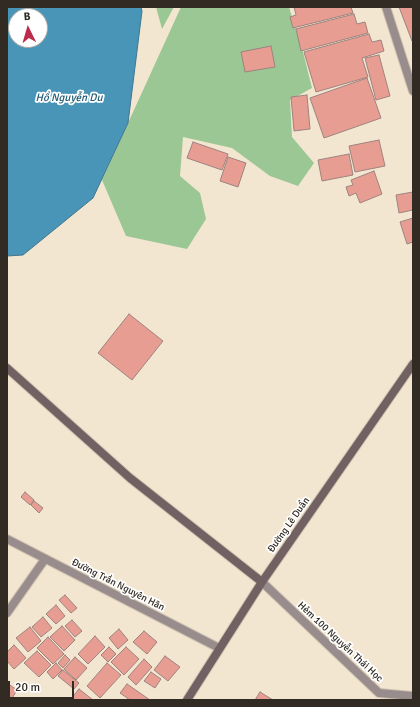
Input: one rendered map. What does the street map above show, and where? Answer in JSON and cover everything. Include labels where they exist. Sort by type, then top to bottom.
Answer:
[{"type":"street","points":[[386,7],[413,91]]},
{"type":"street","name":"Đường Lê Duẩn","points":[[187,700],[262,582],[413,364]]},
{"type":"street","points":[[7,368],[130,478],[262,582]]},
{"type":"street","name":"Đường Trần Nguyên Hãn","points":[[7,539],[219,648]]},
{"type":"street","points":[[7,613],[45,559]]},
{"type":"street","name":"Hẻm 100 Nguyễn Thái Học","points":[[262,582],[379,693],[413,696]]},
{"type":"green space","points":[[156,7],[174,7],[162,29]]},
{"type":"green space","points":[[181,7],[289,7],[312,88],[290,100],[292,137],[314,163],[298,186],[270,176],[232,148],[183,137],[180,176],[200,193],[206,219],[187,249],[126,236],[102,180]]},
{"type":"water","name":"Hồ Nguyễn Du","points":[[7,7],[141,7],[142,11],[128,123],[93,198],[23,255],[7,256]]},
{"type":"building","points":[[294,7],[351,7],[353,13],[293,28],[290,17],[296,15]]},
{"type":"building","points":[[399,7],[413,7],[413,41],[412,41]]},
{"type":"building","points":[[354,14],[357,24],[365,22],[368,33],[301,51],[296,29]]},
{"type":"building","points":[[369,34],[372,42],[381,40],[384,51],[362,58],[368,77],[316,92],[304,52]]},
{"type":"building","points":[[271,46],[275,67],[245,72],[241,52]]},
{"type":"building","points":[[379,55],[390,96],[376,100],[365,58]]},
{"type":"building","points":[[367,78],[381,118],[324,138],[310,98]]},
{"type":"building","points":[[307,95],[310,129],[294,131],[291,97]]},
{"type":"building","points":[[379,140],[385,166],[355,172],[349,146]]},
{"type":"building","points":[[193,142],[228,154],[222,170],[187,158]]},
{"type":"building","points":[[349,154],[353,175],[322,181],[318,160]]},
{"type":"building","points":[[228,157],[246,163],[238,187],[220,181]]},
{"type":"building","points":[[374,171],[382,194],[360,203],[356,193],[349,196],[346,187],[353,185],[351,180]]},
{"type":"building","points":[[413,192],[413,210],[399,213],[396,195]]},
{"type":"building","points":[[413,218],[413,242],[407,244],[400,222]]},
{"type":"building","points":[[129,314],[163,341],[132,380],[98,353]]},
{"type":"building","points":[[25,492],[34,500],[30,505],[21,497]]},
{"type":"building","points":[[34,501],[43,508],[39,513],[31,505]]},
{"type":"building","points":[[65,595],[77,608],[71,613],[59,600]]},
{"type":"building","points":[[56,605],[65,616],[56,624],[46,614]]},
{"type":"building","points":[[43,617],[52,628],[41,637],[32,627]]},
{"type":"building","points":[[72,620],[82,631],[75,637],[65,626]]},
{"type":"building","points":[[62,626],[75,640],[64,651],[50,637]]},
{"type":"building","points":[[30,627],[41,641],[28,652],[16,638]]},
{"type":"building","points":[[119,629],[128,640],[118,649],[109,638]]},
{"type":"building","points":[[144,631],[157,642],[147,654],[133,642]]},
{"type":"building","points":[[95,636],[105,647],[88,664],[78,654]]},
{"type":"building","points":[[48,637],[64,654],[53,664],[37,648]]},
{"type":"building","points":[[14,645],[26,658],[14,669],[7,661],[7,652]]},
{"type":"building","points":[[109,647],[116,654],[108,662],[101,655]]},
{"type":"building","points":[[126,647],[139,659],[124,675],[111,662]]},
{"type":"building","points":[[37,651],[51,665],[39,677],[24,663]]},
{"type":"building","points":[[65,655],[70,660],[63,668],[58,663]]},
{"type":"building","points":[[165,656],[180,667],[168,681],[154,670]]},
{"type":"building","points":[[75,657],[87,668],[76,680],[64,669]]},
{"type":"building","points":[[144,659],[152,667],[136,685],[128,677]]},
{"type":"building","points":[[56,663],[62,670],[53,679],[47,672]]},
{"type":"building","points":[[107,663],[121,675],[100,698],[87,686]]},
{"type":"building","points":[[63,670],[79,683],[74,689],[58,676]]},
{"type":"building","points":[[151,672],[161,679],[155,688],[144,681]]},
{"type":"building","points":[[7,683],[17,690],[11,700],[7,700]]},
{"type":"building","points":[[127,684],[150,700],[130,700],[120,693]]},
{"type":"building","points":[[79,689],[93,700],[70,700]]},
{"type":"building","points":[[260,692],[273,700],[255,700]]}]
